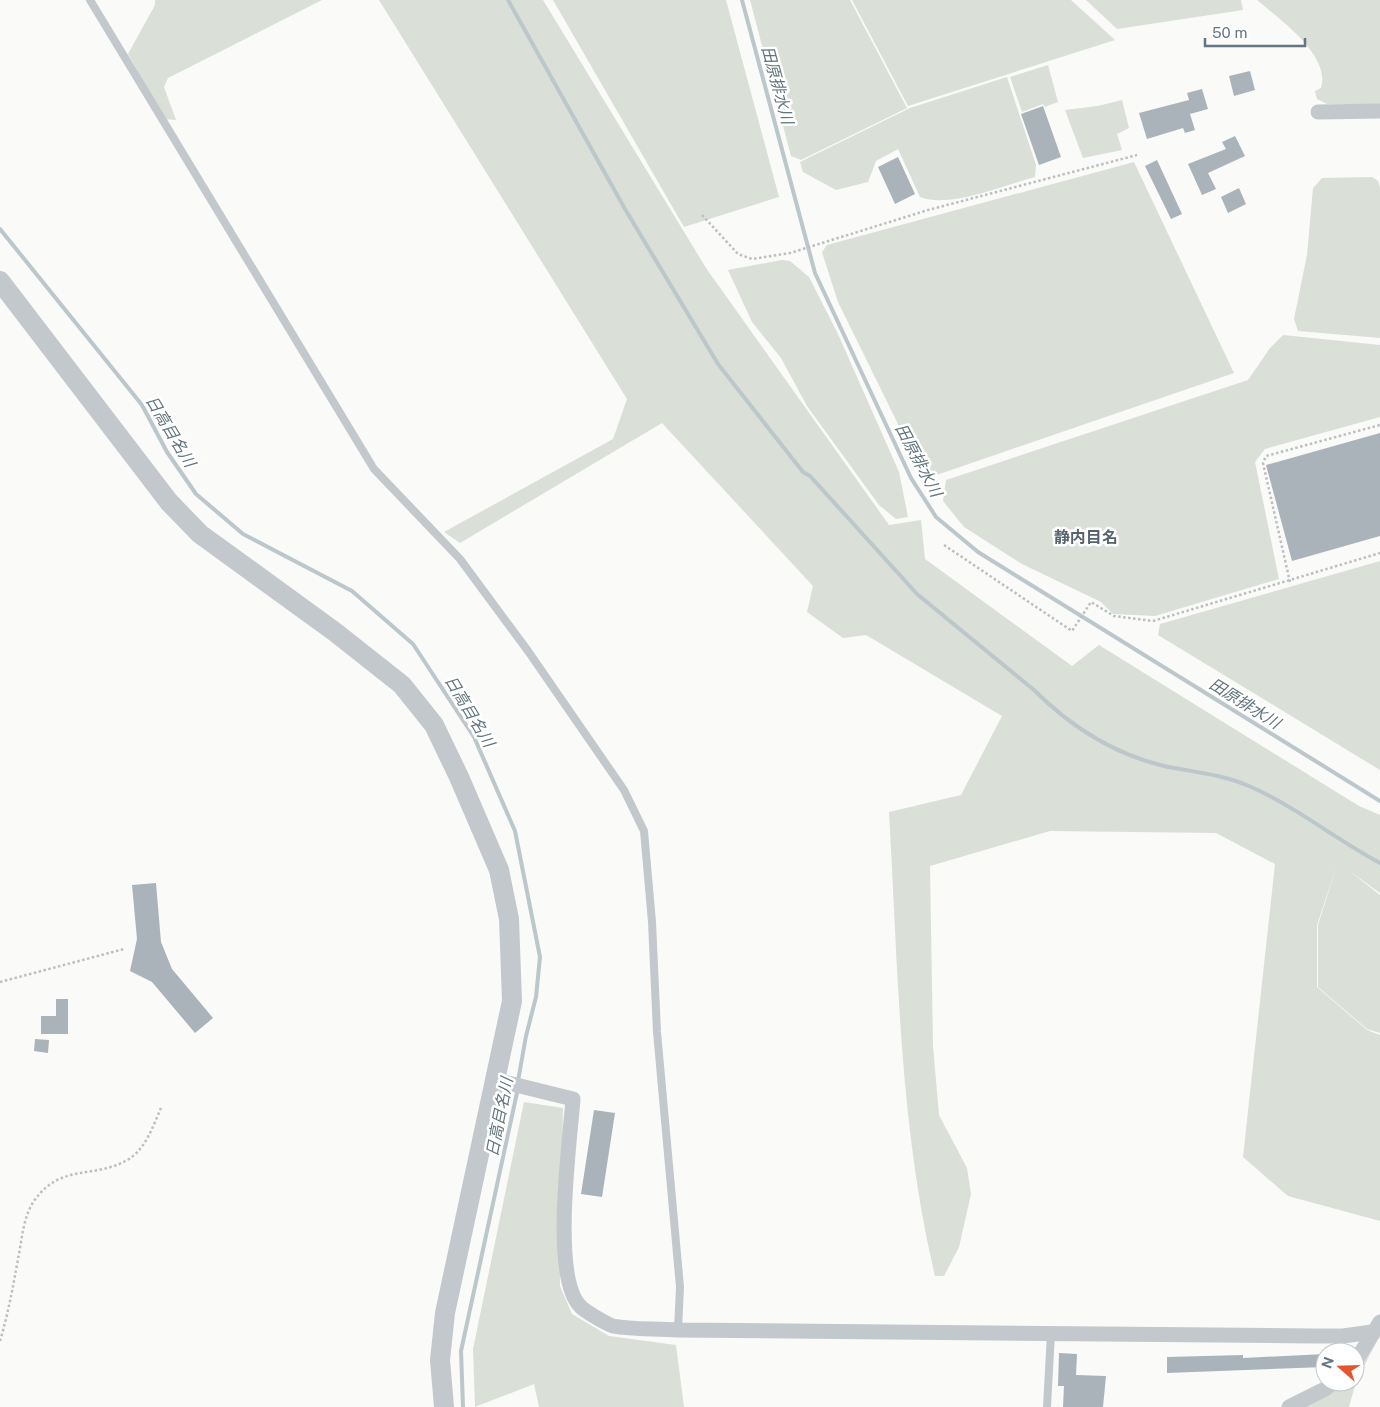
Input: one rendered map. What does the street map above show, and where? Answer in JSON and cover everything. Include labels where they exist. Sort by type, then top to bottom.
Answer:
[{"type":"street","points":[[1318,112],[1380,111]]},
{"type":"street","points":[[0,281],[170,502],[200,534],[312,615],[402,685],[434,725],[500,870],[509,918],[512,1001],[500,1081],[445,1313],[440,1360],[444,1407]]},
{"type":"street","points":[[500,1081],[573,1099],[565,1207],[565,1244],[569,1284],[580,1306],[612,1326],[678,1330],[1314,1336],[1343,1336],[1376,1327]]},
{"type":"street","points":[[1365,1345],[1376,1327]]},
{"type":"street","points":[[1289,1407],[1319,1392]]},
{"type":"lane","points":[[90,0],[374,469],[460,559],[528,651],[624,790],[644,831],[652,922],[657,1032],[680,1287],[678,1330]]},
{"type":"lane","points":[[1047,1407],[1051,1333]]},
{"type":"path","points":[[702,215],[738,254],[752,258],[790,253],[820,242],[928,210],[1137,156]]},
{"type":"path","points":[[1290,582],[1262,463],[1266,456],[1380,425]]},
{"type":"path","points":[[944,544],[1072,631],[1091,602],[1114,616],[1154,621],[1290,582],[1380,553]]},
{"type":"path","points":[[0,982],[124,949]]},
{"type":"path","points":[[0,1341],[8,1315],[26,1217],[34,1201],[49,1184],[62,1176],[106,1168],[129,1159],[146,1141],[161,1108]]},
{"type":"shaded area","points":[[155,0],[322,0],[168,78],[164,87],[176,120],[165,119],[128,54],[155,5]]},
{"type":"shaded area","points":[[379,0],[543,0],[706,268],[889,525],[921,520],[925,559],[1072,666],[1099,645],[1359,806],[1380,815],[1380,893],[1347,869],[1380,895],[1380,1033],[1367,1029],[1318,987],[1318,925],[1338,862],[1317,925],[1317,987],[1367,1030],[1380,1035],[1380,1221],[1288,1196],[1243,1157],[1275,864],[1216,833],[1050,831],[930,866],[933,1046],[939,1115],[967,1168],[971,1194],[959,1247],[944,1276],[935,1276],[923,1219],[907,1104],[898,987],[889,812],[961,795],[1002,716],[866,635],[843,638],[807,612],[813,586],[662,423],[460,543],[444,532],[613,439],[627,399]]},
{"type":"shaded area","points":[[553,0],[726,0],[779,197],[684,227]]},
{"type":"shaded area","points":[[750,0],[850,0],[907,108],[801,160],[791,156]]},
{"type":"shaded area","points":[[852,0],[1071,0],[1115,40],[908,106]]},
{"type":"shaded area","points":[[1086,0],[1241,0],[1243,10],[1117,29]]},
{"type":"shaded area","points":[[1257,0],[1380,0],[1380,104],[1327,104],[1317,99],[1315,91],[1321,88],[1322,76],[1318,63],[1311,51],[1290,27]]},
{"type":"shaded area","points":[[1048,65],[1058,102],[1045,107],[1043,104],[1022,112],[1010,77]]},
{"type":"shaded area","points":[[1007,77],[1036,165],[1035,177],[961,198],[932,200],[920,197],[898,149],[876,161],[868,182],[836,190],[803,172],[800,162],[910,108]]},
{"type":"shaded area","points":[[1122,100],[1129,128],[1117,134],[1122,150],[1083,158],[1065,110],[1098,106]]},
{"type":"shaded area","points":[[1134,162],[1234,373],[925,479],[838,302],[822,252],[827,245]]},
{"type":"shaded area","points":[[1372,177],[1378,181],[1380,187],[1380,338],[1298,331],[1294,319],[1307,255],[1313,188],[1322,178]]},
{"type":"shaded area","points":[[782,260],[790,261],[809,277],[838,334],[899,472],[908,517],[896,519],[879,505],[807,406],[781,358],[752,322],[728,270]]},
{"type":"shaded area","points":[[1283,335],[1380,345],[1380,417],[1265,449],[1255,462],[1279,579],[1155,616],[1113,614],[1101,602],[1022,564],[964,527],[943,501],[946,480],[1248,380],[1270,348]]},
{"type":"shaded area","points":[[1380,561],[1380,770],[1158,635],[1160,624]]},
{"type":"shaded area","points":[[524,1102],[563,1108],[560,1286],[572,1314],[609,1336],[676,1345],[684,1407],[539,1407],[534,1384],[475,1407],[473,1349]]},
{"type":"shaded area","points":[[1379,1337],[1365,1364],[1365,1353]]},
{"type":"shaded area","points":[[1320,1392],[1353,1392],[1349,1407],[1293,1407]]},
{"type":"building","points":[[1250,71],[1255,90],[1234,96],[1229,76]]},
{"type":"building","points":[[1202,89],[1208,109],[1190,114],[1195,130],[1185,133],[1183,128],[1147,139],[1139,113],[1189,100],[1187,93]]},
{"type":"building","points":[[1043,106],[1061,157],[1039,165],[1021,114]]},
{"type":"building","points":[[1235,136],[1245,156],[1208,173],[1216,189],[1202,195],[1188,164],[1226,149],[1222,142]]},
{"type":"building","points":[[898,157],[915,194],[895,204],[878,167]]},
{"type":"building","points":[[1157,160],[1182,214],[1171,219],[1145,166]]},
{"type":"building","points":[[1239,188],[1246,204],[1228,213],[1221,197]]},
{"type":"building","points":[[1380,433],[1380,536],[1292,561],[1266,465]]},
{"type":"building","points":[[156,883],[161,942],[172,969],[213,1018],[195,1033],[152,982],[130,971],[137,939],[132,885]]},
{"type":"building","points":[[56,999],[68,999],[68,1034],[41,1034],[41,1016],[56,1016]]},
{"type":"building","points":[[35,1039],[49,1040],[48,1053],[34,1051]]},
{"type":"building","points":[[594,1110],[615,1113],[602,1197],[581,1194]]},
{"type":"building","points":[[1059,1353],[1077,1354],[1076,1375],[1106,1376],[1103,1407],[1063,1407],[1064,1386],[1058,1386]]},
{"type":"building","points":[[1315,1354],[1315,1367],[1167,1373],[1167,1357],[1243,1355],[1243,1358]]},
{"type":"waterway","points":[[508,0],[625,209],[718,364],[803,472],[810,476],[917,594],[1062,715],[1094,737],[1146,761],[1217,776],[1249,786],[1283,803],[1380,863]]},
{"type":"waterway","name":"田原排水川","points":[[742,0],[815,273],[911,478],[936,517],[978,552],[1380,801]]},
{"type":"waterway","name":"日高目名川","points":[[0,229],[142,405],[167,452],[196,494],[243,534],[352,591],[413,644],[474,737],[515,831],[540,957],[536,997],[526,1036],[518,1081]]},
{"type":"waterway","name":"日高目名川","points":[[463,1407],[461,1351],[518,1088]]},
{"type":"district","name":"静内目名","points":[[1086,537]]}]
